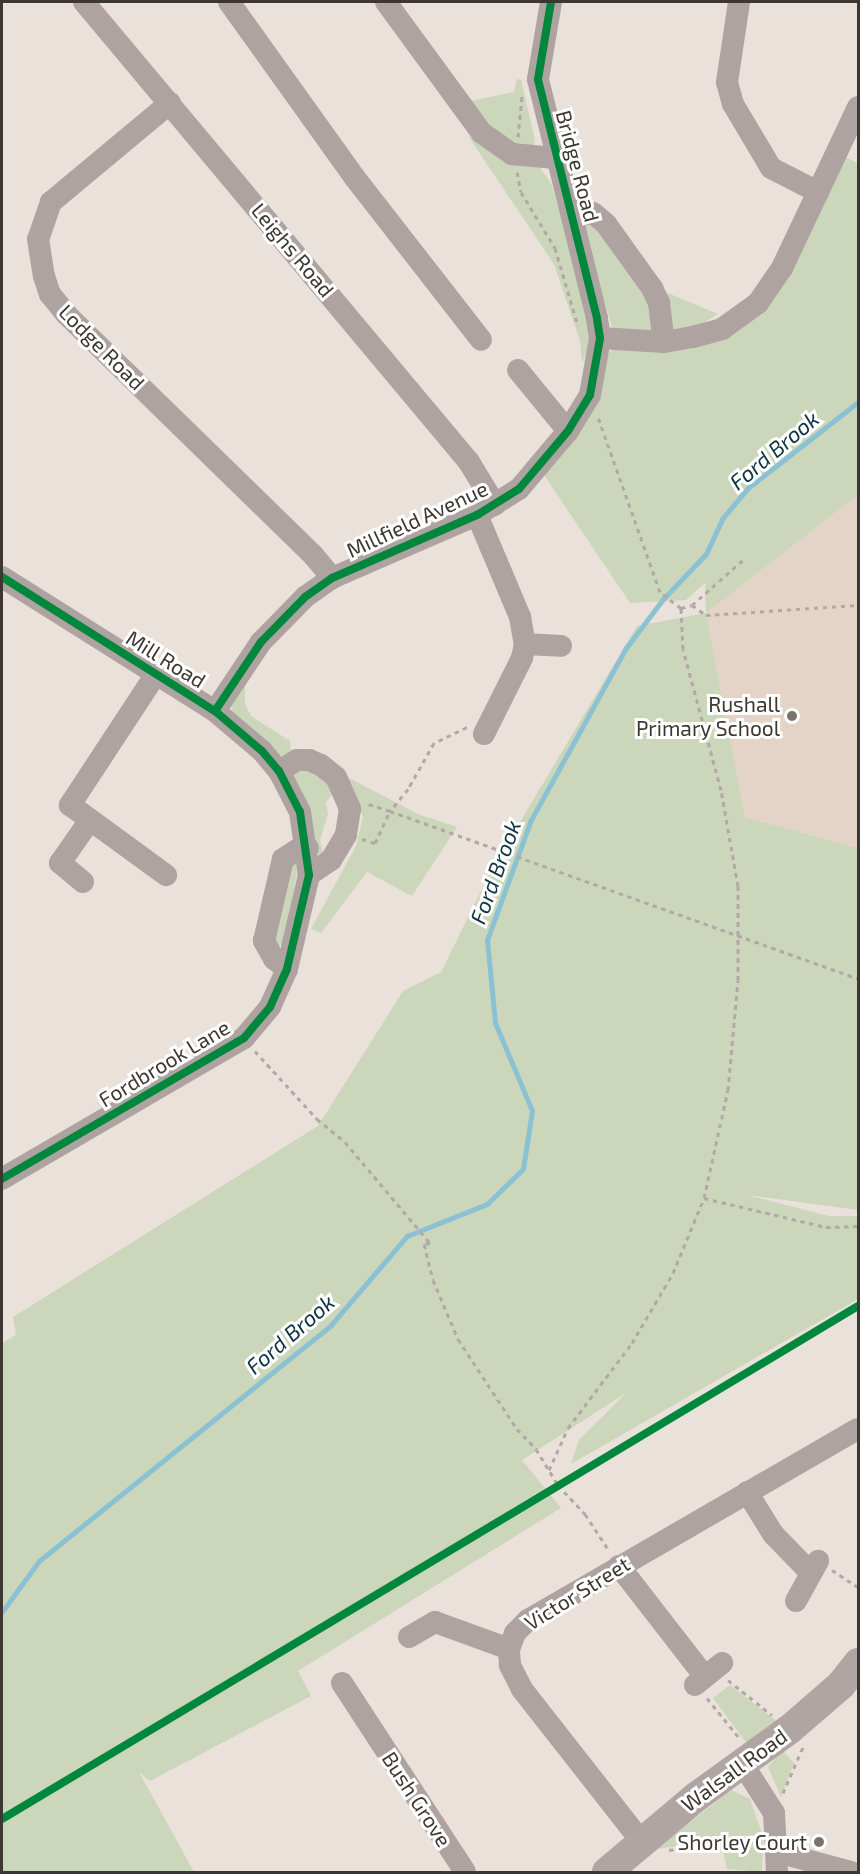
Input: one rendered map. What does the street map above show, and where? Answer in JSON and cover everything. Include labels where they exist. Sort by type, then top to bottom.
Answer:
[{"type":"main road","name":"Walsall Road","points":[[607,1872],[651,1846],[748,1759],[798,1736],[858,1663]]},
{"type":"street","name":"Leighs Road","points":[[84,2],[470,462],[520,617],[525,644]]},
{"type":"street","points":[[229,2],[355,178],[481,340]]},
{"type":"street","points":[[386,2],[482,133],[512,154],[555,158]]},
{"type":"street","name":"Bridge Road","points":[[551,2],[538,79],[555,158],[573,216],[600,338]]},
{"type":"street","points":[[739,2],[727,82],[733,104],[771,168],[818,192]]},
{"type":"street","name":"Lodge Road","points":[[170,103],[51,202],[38,239],[47,285],[66,314],[313,555],[332,578]]},
{"type":"street","points":[[600,338],[664,342],[722,329],[758,303],[782,267],[818,192],[850,148],[858,107]]},
{"type":"street","name":"Bridge Road","points":[[573,216],[592,213],[606,224],[652,288],[659,303],[664,342]]},
{"type":"street","name":"Millfield Avenue","points":[[214,711],[261,642],[305,597],[332,578],[486,510],[531,477],[568,431],[590,395],[600,338]]},
{"type":"street","points":[[518,370],[568,431]]},
{"type":"street","name":"Mill Road","points":[[2,577],[214,711],[279,771],[292,794]]},
{"type":"street","points":[[483,733],[522,658],[525,644],[561,646]]},
{"type":"street","points":[[156,674],[70,805],[166,875]]},
{"type":"street","points":[[279,771],[297,760],[309,760],[321,765],[336,777],[351,809],[346,835],[331,860],[309,875]]},
{"type":"street","name":"Fordbrook Lane","points":[[2,1179],[244,1038],[270,1007],[287,969],[309,875],[308,848],[292,794]]},
{"type":"street","points":[[83,882],[60,863],[90,820]]},
{"type":"street","points":[[287,969],[274,959],[264,941],[283,859],[297,850],[308,848]]},
{"type":"street","name":"Victor Street","points":[[651,1846],[522,1689],[510,1665],[509,1649],[515,1633],[528,1620],[858,1429]]},
{"type":"street","points":[[747,1492],[773,1534],[814,1567],[796,1601]]},
{"type":"street","points":[[619,1566],[709,1674]]},
{"type":"street","points":[[409,1637],[435,1622],[509,1649]]},
{"type":"street","name":"Bush Grove","points":[[342,1683],[375,1722],[465,1872]]},
{"type":"street","points":[[748,1759],[776,1843],[851,1872]]},
{"type":"path","points":[[523,88],[512,154],[521,192],[555,248],[579,329]]},
{"type":"path","points":[[549,1470],[568,1428],[632,1343],[672,1272],[704,1198],[728,1090],[738,980],[738,886],[722,790],[683,650],[681,608],[660,592],[590,395]]},
{"type":"path","points":[[681,608],[692,605],[744,559]]},
{"type":"path","points":[[692,605],[706,615],[858,605]]},
{"type":"path","points":[[346,835],[375,843],[390,811],[408,789],[434,743],[483,733]]},
{"type":"path","points":[[351,809],[370,803],[858,979]]},
{"type":"path","points":[[244,1038],[317,1119],[345,1142],[430,1243],[424,1244],[433,1280],[458,1339],[558,1485],[585,1514],[619,1566]]},
{"type":"path","points":[[704,1198],[826,1227],[858,1226]]},
{"type":"path","points":[[548,1491],[568,1479]]},
{"type":"path","points":[[814,1567],[858,1587]]},
{"type":"path","points":[[651,1846],[776,1843],[798,1736],[709,1674],[691,1689],[701,1702],[707,1697],[748,1759]]},
{"type":"shaded area","name":"Rushall Primary School","points":[[858,495],[858,848],[745,817],[706,613]]},
{"type":"green space","points":[[517,79],[521,80],[535,140],[534,145],[527,147],[500,138],[471,101],[514,92]]},
{"type":"green space","points":[[468,136],[502,157],[540,168],[551,183],[574,262],[591,344],[582,362],[580,341],[554,264]]},
{"type":"green space","points":[[845,157],[858,163],[858,495],[706,613],[705,583],[686,600],[630,603],[544,475],[593,404],[609,352],[617,347],[752,318]]},
{"type":"green space","points":[[594,221],[649,291],[658,330],[613,330],[582,225]]},
{"type":"green space","points":[[663,291],[718,314],[689,332],[671,329]]},
{"type":"green space","points":[[706,613],[745,817],[858,848],[858,1210],[747,1195],[829,1216],[858,1216],[858,1299],[571,1464],[579,1440],[626,1393],[522,1460],[561,1508],[298,1671],[311,1696],[150,1781],[139,1772],[194,1872],[2,1872],[2,1343],[16,1335],[13,1317],[318,1126],[403,991],[441,972],[492,869],[637,626]]},
{"type":"green space","points":[[245,685],[245,704],[251,716],[290,741],[291,750],[287,755],[278,756],[234,715],[231,706]]},
{"type":"green space","points":[[305,766],[324,777],[332,794],[326,803],[328,814],[320,840],[323,853],[317,856],[293,774]]},
{"type":"green space","points":[[349,778],[418,814],[457,827],[412,896],[367,872],[321,933],[311,929],[356,846],[363,817]]},
{"type":"green space","points":[[288,860],[299,862],[284,946],[273,944]]},
{"type":"green space","points":[[730,1685],[779,1723],[748,1745],[713,1698]]},
{"type":"green space","points":[[782,1750],[794,1763],[781,1797],[768,1767]]},
{"type":"green space","points":[[731,1790],[750,1799],[762,1834],[656,1849]]},
{"type":"green space","points":[[763,1840],[762,1872],[727,1869],[722,1846]]},
{"type":"waterway","name":"Ford Brook","points":[[2,1612],[39,1561],[331,1325],[407,1236],[487,1204],[523,1169],[532,1111],[495,1023],[487,940],[531,820],[626,648],[664,598],[706,554],[722,519],[748,488],[858,402]]},
{"type":"cycle path","points":[[215,711],[261,642],[305,597],[332,578],[477,515],[519,489],[568,431],[590,395],[600,338],[597,318],[538,79],[551,2]]},
{"type":"cycle path","points":[[2,577],[215,711],[262,751],[279,771],[300,812],[309,875],[287,969],[270,1007],[244,1038],[2,1179]]},
{"type":"cycle path","points":[[2,1819],[858,1306]]},
{"type":"place","name":"Rushall Primary School","points":[[792,716]]},
{"type":"place","name":"Shorley Court","points":[[819,1842]]}]
